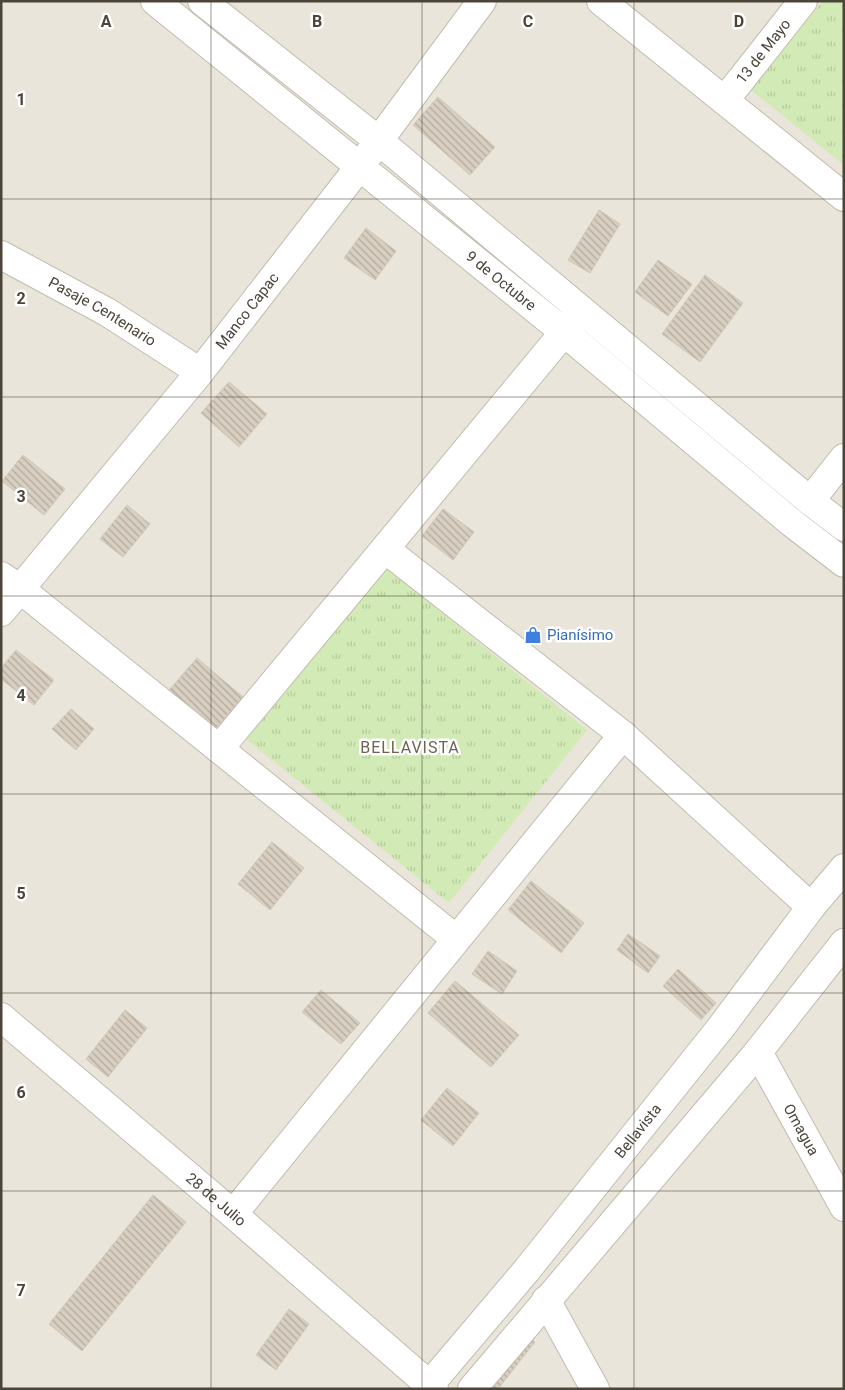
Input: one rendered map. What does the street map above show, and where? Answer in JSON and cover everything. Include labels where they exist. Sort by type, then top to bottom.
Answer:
[{"type":"street","name":"9 de Octubre","points":[[155,1],[564,332],[792,523],[844,563]]},
{"type":"street","name":"9 de Octubre","points":[[202,1],[379,141],[810,501],[844,527]]},
{"type":"street","name":"Manco Capac","points":[[1,612],[11,582],[200,372],[360,166],[482,1]]},
{"type":"street","points":[[601,1],[844,197]]},
{"type":"street","name":"13 de Mayo","points":[[725,100],[803,1]]},
{"type":"street","name":"Pasaje Centenario","points":[[1,255],[106,312],[200,372]]},
{"type":"street","points":[[219,749],[582,310]]},
{"type":"street","points":[[810,501],[844,458]]},
{"type":"street","points":[[385,549],[623,735],[811,908]]},
{"type":"street","points":[[11,582],[456,939]]},
{"type":"street","points":[[233,1214],[623,735]]},
{"type":"street","name":"Bellavista","points":[[430,1387],[526,1271],[704,1049],[811,908],[844,868]]},
{"type":"street","points":[[472,1389],[758,1052],[844,943]]},
{"type":"street","name":"28 de Julio","points":[[3,1021],[233,1214],[430,1387]]},
{"type":"street","name":"Omagua","points":[[758,1052],[844,1207]]},
{"type":"street","points":[[546,1300],[595,1389]]},
{"type":"shaded area","points":[[1,1],[844,1],[844,1389],[1,1389]]},
{"type":"green space","points":[[823,1],[844,1],[844,165],[747,87]]},
{"type":"green space","points":[[384,566],[587,730],[449,903],[246,739]]},
{"type":"building","points":[[438,97],[495,147],[470,175],[413,125]]},
{"type":"building","points":[[599,210],[620,224],[590,273],[568,260]]},
{"type":"building","points":[[366,228],[396,251],[375,280],[344,258]]},
{"type":"building","points":[[658,260],[692,284],[668,316],[635,292]]},
{"type":"building","points":[[705,275],[743,303],[700,362],[662,334]]},
{"type":"building","points":[[229,382],[267,414],[239,447],[201,413]]},
{"type":"building","points":[[23,455],[65,489],[44,515],[2,481]]},
{"type":"building","points":[[127,505],[150,524],[123,557],[100,539]]},
{"type":"building","points":[[443,509],[474,532],[453,560],[422,536]]},
{"type":"building","points":[[16,650],[54,680],[34,705],[1,679],[1,668]]},
{"type":"building","points":[[197,658],[243,697],[210,735],[164,696]]},
{"type":"building","points":[[71,709],[94,729],[76,750],[52,729]]},
{"type":"building","points":[[272,842],[304,868],[270,910],[238,884]]},
{"type":"building","points":[[531,881],[584,923],[561,953],[508,910]]},
{"type":"building","points":[[628,934],[660,956],[648,973],[617,950]]},
{"type":"building","points":[[488,951],[517,971],[502,994],[472,974]]},
{"type":"building","points":[[678,969],[716,1003],[701,1020],[663,986]]},
{"type":"building","points":[[455,981],[519,1035],[491,1067],[428,1013]]},
{"type":"building","points":[[321,990],[360,1023],[341,1044],[302,1012]]},
{"type":"building","points":[[125,1010],[147,1028],[108,1077],[86,1059]]},
{"type":"building","points":[[447,1088],[479,1113],[453,1146],[421,1120]]},
{"type":"building","points":[[153,1195],[186,1222],[82,1351],[49,1324]]},
{"type":"building","points":[[289,1309],[309,1324],[276,1370],[256,1355]]},
{"type":"building","points":[[524,1332],[535,1342],[498,1389],[479,1389]]},
{"type":"place","name":"Pianísimo","points":[[533,635]]},
{"type":"district","name":"BELLAVISTA","points":[[410,747]]}]
